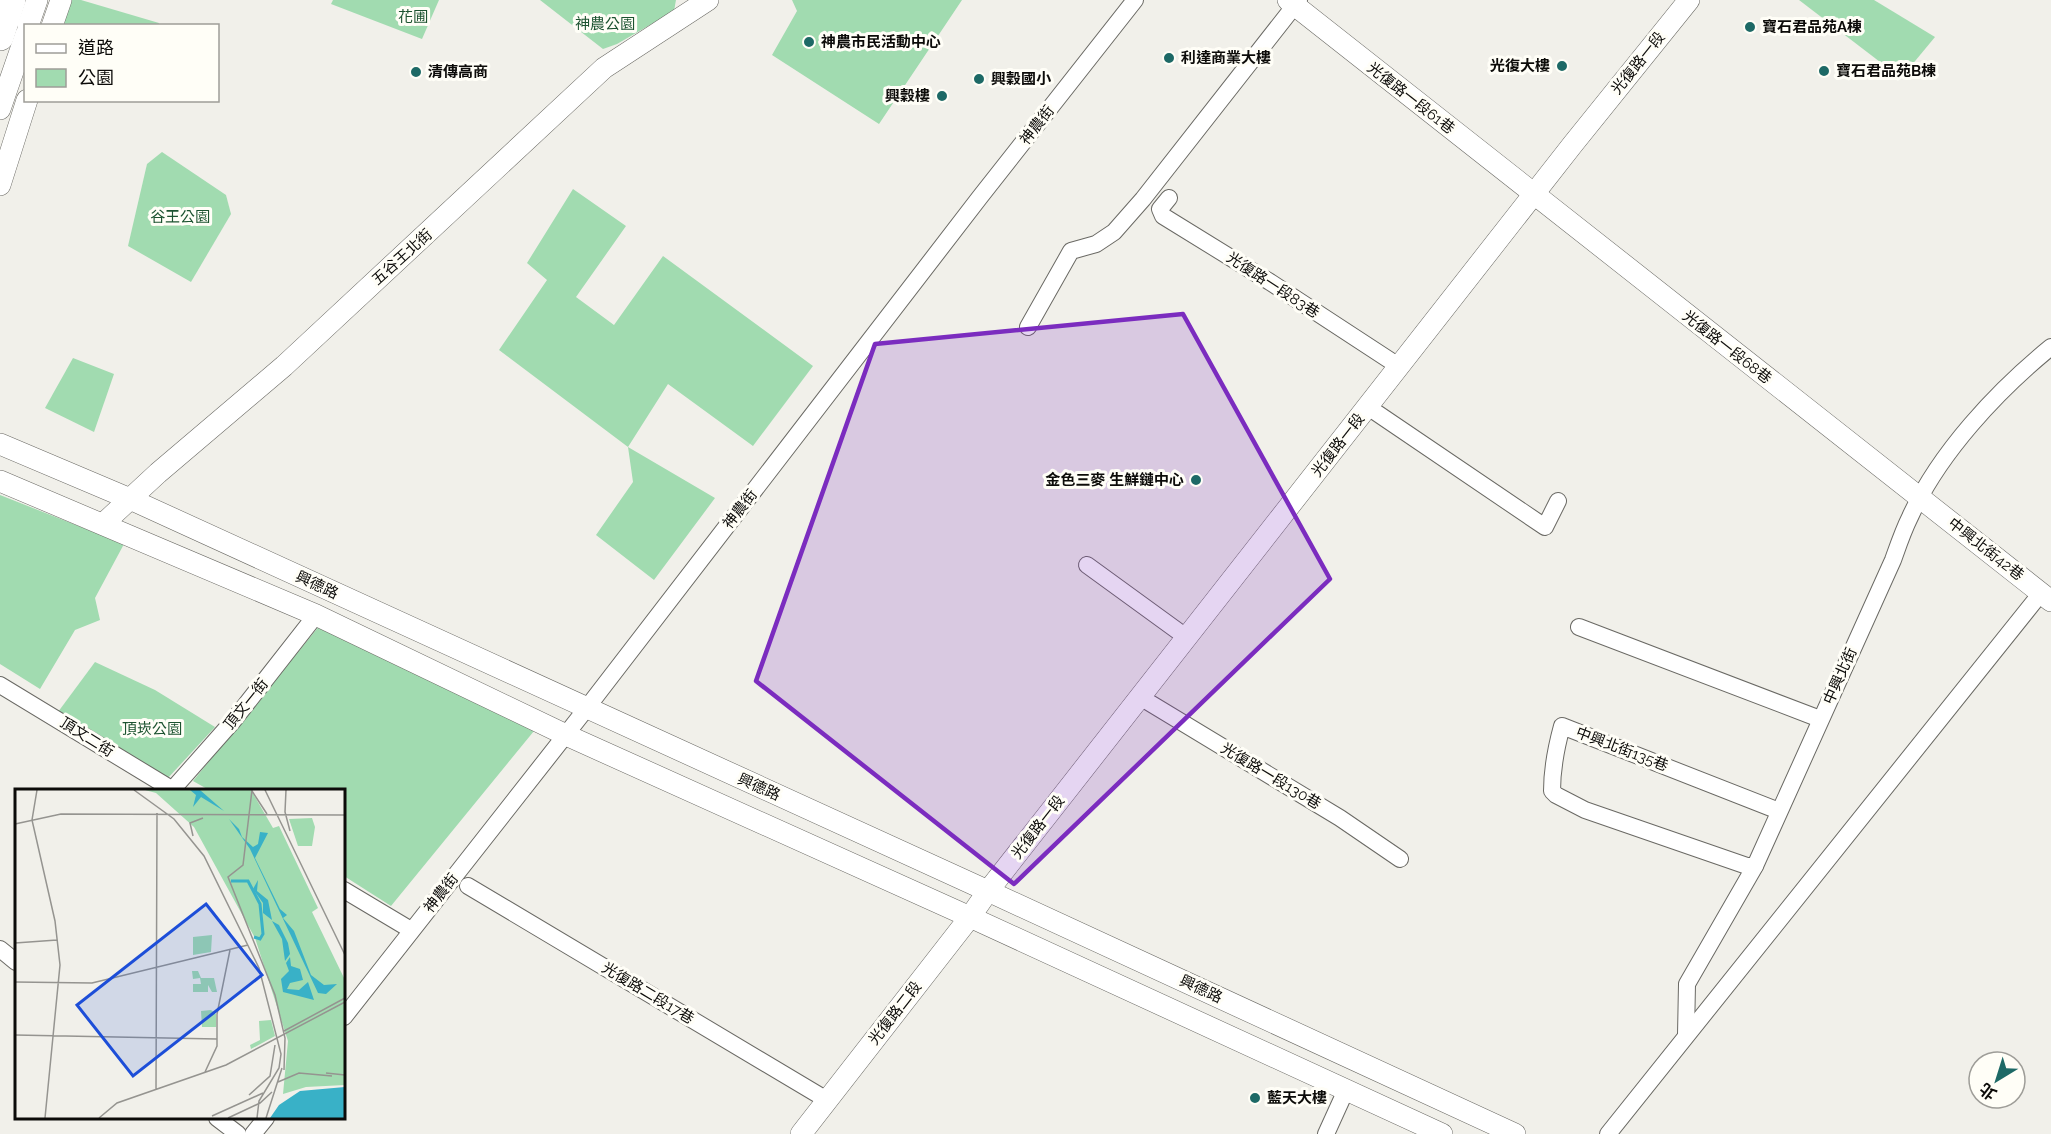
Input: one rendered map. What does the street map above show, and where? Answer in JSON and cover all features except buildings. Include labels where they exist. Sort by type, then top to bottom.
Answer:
[{"type":"highway","points":[[0,37],[12,0]]},
{"type":"street","points":[[29,24],[37,0]]},
{"type":"street","points":[[53,24],[61,0]]},
{"type":"street","name":"五谷王北街","points":[[103,524],[284,366],[604,68],[708,0]]},
{"type":"street","name":"神農街","points":[[345,1016],[566,735],[980,197],[1135,0]]},
{"type":"street","name":"光復路一段","points":[[988,891],[1573,144],[1689,0]]},
{"type":"street","points":[[1028,327],[1071,251],[1096,244],[1114,232],[1143,199],[1294,2]]},
{"type":"street","name":"光復路一段61巷","points":[[1294,2],[1534,196]]},
{"type":"street","points":[[0,109],[24,40]]},
{"type":"street","points":[[0,185],[26,102]]},
{"type":"street","name":"光復路一段68巷","points":[[1534,196],[1921,497]]},
{"type":"street","name":"光復路一段83巷","points":[[1169,198],[1160,209],[1163,216],[1270,282],[1400,367]]},
{"type":"street","name":"中興北街","points":[[1686,1035],[1687,984],[1755,866],[1893,560],[1910,516],[1938,468],[1978,416],[2004,388],[2051,347]]},
{"type":"street","points":[[1368,407],[1545,527],[1558,501]]},
{"type":"street","name":"興德路","points":[[0,444],[130,499],[1515,1134]]},
{"type":"street","name":"興德路","points":[[0,481],[316,615],[566,735],[970,917],[1346,1090],[1431,1132]]},
{"type":"street","name":"中興北街42巷","points":[[1921,497],[2046,597]]},
{"type":"street","points":[[1087,565],[1186,637]]},
{"type":"street","points":[[1608,1134],[1686,1035],[2046,597]]},
{"type":"street","name":"頂文一街","points":[[173,789],[233,721],[316,615]]},
{"type":"street","points":[[1580,627],[1820,719]]},
{"type":"street","name":"頂文二街","points":[[0,685],[170,789]]},
{"type":"street","name":"光復路一段130巷","points":[[1140,697],[1340,818],[1400,859]]},
{"type":"street","name":"中興北街135巷","points":[[1755,866],[1746,866],[1586,810],[1556,795],[1552,791],[1554,757],[1562,726],[1779,811]]},
{"type":"street","name":"光復路二段17巷","points":[[468,886],[827,1100]]},
{"type":"street","points":[[345,891],[411,930]]},
{"type":"street","name":"光復路二段","points":[[801,1134],[988,891]]},
{"type":"street","points":[[0,949],[15,961]]},
{"type":"street","points":[[1326,1134],[1346,1090]]},
{"type":"street","points":[[217,1119],[238,1134]]},
{"type":"street","points":[[253,1134],[265,1119]]},
{"type":"highlighted area","points":[[1183,314],[1330,579],[1014,884],[756,681],[875,344]]},
{"type":"green space","points":[[65,0],[81,0],[159,23],[159,24],[57,24]]},
{"type":"green space","name":"花圃","points":[[333,0],[439,0],[422,39],[331,4]]},
{"type":"green space","name":"神農公園","points":[[540,0],[676,0],[674,11],[617,44],[603,49]]},
{"type":"green space","points":[[792,0],[962,0],[879,124],[772,55],[797,11]]},
{"type":"green space","points":[[1799,0],[1874,0],[1935,37],[1901,78]]},
{"type":"green space","name":"谷王公園","points":[[162,152],[226,195],[231,214],[191,282],[128,246],[147,164]]},
{"type":"green space","points":[[573,189],[626,226],[576,297],[614,325],[663,256],[813,366],[753,446],[668,384],[628,447],[499,350],[547,280],[527,263]]},
{"type":"green space","points":[[73,358],[114,374],[94,432],[45,408]]},
{"type":"green space","points":[[628,447],[715,498],[654,580],[596,535],[633,482]]},
{"type":"green space","points":[[0,495],[124,544],[95,598],[100,620],[75,630],[40,689],[0,664]]},
{"type":"green space","points":[[320,625],[534,731],[391,906],[345,877],[345,789],[207,789],[193,781]]},
{"type":"green space","name":"頂崁公園","points":[[95,662],[155,690],[215,727],[168,778],[58,712]]},
{"type":"place","name":"寶石君品苑A棟","points":[[1750,27]]},
{"type":"place","name":"神農市民活動中心","points":[[809,42]]},
{"type":"place","name":"利達商業大樓","points":[[1169,58]]},
{"type":"place","name":"光復大樓","points":[[1562,66]]},
{"type":"place","name":"寶石君品苑B棟","points":[[1824,71]]},
{"type":"place","name":"清傳高商","points":[[416,72]]},
{"type":"place","name":"興穀國小","points":[[979,79]]},
{"type":"place","name":"興穀樓","points":[[942,96]]},
{"type":"place","name":"金色三麥 生鮮鏈中心","points":[[1196,480]]},
{"type":"place","name":"藍天大樓","points":[[1255,1098]]}]
